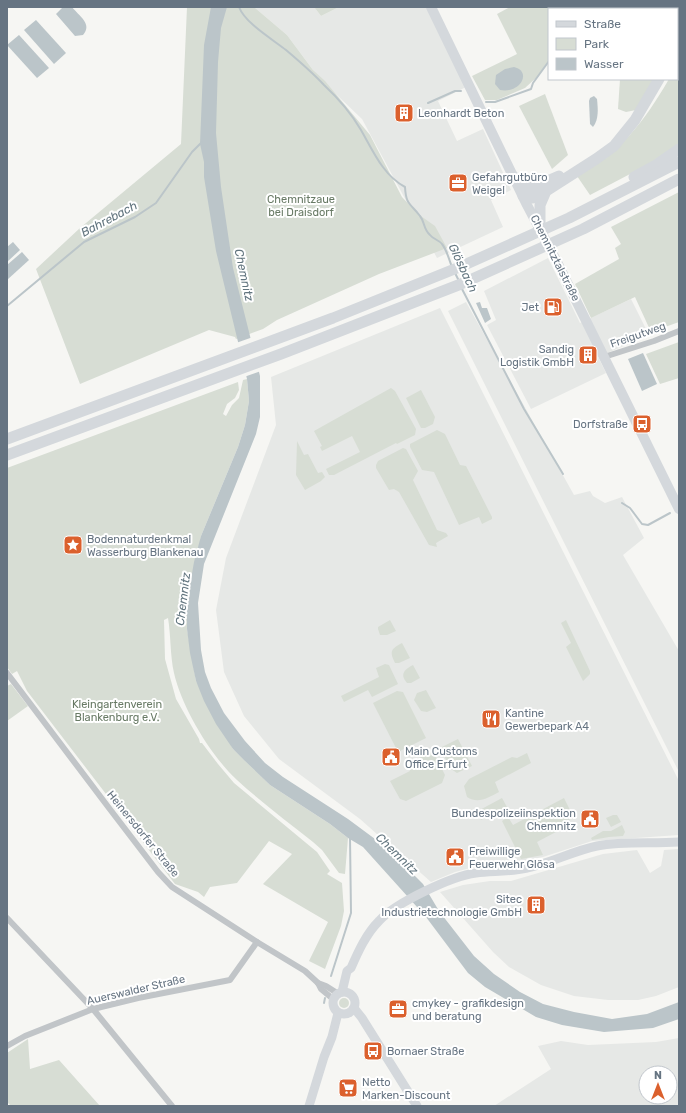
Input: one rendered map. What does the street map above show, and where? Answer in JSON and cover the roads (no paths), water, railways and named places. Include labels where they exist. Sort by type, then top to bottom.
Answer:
[{"type":"highway","points":[[582,167],[572,169],[529,189],[523,196],[533,198],[604,154],[621,139],[639,115],[658,80]]},
{"type":"highway","points":[[611,196],[618,186],[679,149]]},
{"type":"highway","points":[[7,439],[409,288],[515,243],[679,162]]},
{"type":"highway","points":[[513,176],[522,184],[534,187]]},
{"type":"highway","points":[[7,455],[281,354],[414,302],[522,257],[620,210],[679,179]]},
{"type":"highway","points":[[540,231],[540,205],[546,191]]},
{"type":"main road","name":"Chemnitztalstraße","points":[[431,7],[540,231],[679,509]]},
{"type":"main road","points":[[417,1106],[364,1022],[346,1012],[333,1008],[352,972],[351,968],[364,941],[380,920],[401,904],[435,887],[450,880],[475,873],[518,870],[533,867],[597,846],[679,842]]},
{"type":"main road","points":[[309,1106],[324,1057],[332,1037],[354,999],[340,994]]},
{"type":"street","name":"Freigutweg","points":[[604,357],[654,341],[679,331]]},
{"type":"street","name":"Heinersdorfer Straße","points":[[7,673],[158,872],[172,886],[257,942],[305,971],[318,983],[340,994]]},
{"type":"street","points":[[7,918],[93,1009],[172,1106]]},
{"type":"street","name":"Auerswalder Straße","points":[[7,1046],[24,1036],[93,1009],[138,998],[230,980],[257,942]]},
{"type":"water","points":[[63,7],[72,7],[84,20],[86,24],[86,31],[83,35],[75,36],[56,14]]},
{"type":"water","points":[[211,7],[227,7],[221,28],[218,62],[216,133],[221,187],[233,268],[260,376],[260,417],[256,434],[204,564],[198,603],[201,650],[205,672],[211,688],[224,713],[245,741],[265,763],[283,777],[348,819],[375,839],[404,865],[423,884],[439,911],[474,956],[494,974],[520,992],[543,1004],[574,1012],[612,1019],[647,1014],[679,1002],[679,1019],[653,1028],[604,1032],[562,1025],[536,1017],[485,987],[468,973],[426,917],[363,847],[270,785],[233,749],[216,724],[204,701],[196,681],[190,653],[187,629],[187,602],[194,562],[201,536],[238,447],[245,425],[249,401],[247,379],[216,251],[204,177],[204,162],[200,144],[204,45]]},
{"type":"water","points":[[36,20],[66,53],[54,64],[24,30]]},
{"type":"water","points":[[19,35],[49,68],[37,78],[7,45]]},
{"type":"water","points":[[514,67],[519,69],[522,73],[522,82],[514,89],[500,90],[495,84],[496,75],[505,69]]},
{"type":"water","points":[[594,96],[597,99],[598,110],[593,127],[590,124],[589,101],[590,98]]},
{"type":"water","points":[[13,242],[20,250],[7,262],[7,247]]},
{"type":"water","points":[[22,252],[29,260],[7,280],[7,265]]},
{"type":"water","points":[[480,302],[482,308],[487,308],[491,319],[485,323],[476,303]]},
{"type":"water","points":[[643,353],[657,384],[642,391],[628,359]]},
{"type":"waterway","name":"Glösbach","points":[[239,7],[242,13],[253,25],[286,50],[315,76],[344,106],[357,124],[379,162],[397,182],[405,187],[406,197],[409,203],[422,218],[428,233],[444,246],[452,267]]},
{"type":"waterway","points":[[486,102],[495,102],[531,89],[533,83],[548,62]]},
{"type":"waterway","points":[[428,103],[455,91],[461,91]]},
{"type":"waterway","name":"Bahrebach","points":[[7,306],[84,242],[135,217],[156,203],[192,152],[202,142]]},
{"type":"waterway","name":"Glösbach","points":[[455,273],[459,281]]},
{"type":"waterway","name":"Glösbach","points":[[461,287],[524,409],[563,474]]},
{"type":"waterway","name":"Glösbach","points":[[622,503],[630,508],[642,524],[648,525],[670,513]]},
{"type":"waterway","points":[[331,976],[351,913],[350,838]]},
{"type":"waterway","points":[[324,1003],[325,998]]},
{"type":"place","name":"Leonhardt Beton","points":[[404,113]]},
{"type":"place","name":"Gefahrgutbüro Weigel","points":[[458,183]]},
{"type":"place","name":"Jet","points":[[553,307]]},
{"type":"place","name":"Sandig Logistik GmbH","points":[[588,355]]},
{"type":"place","name":"Dorfstraße","points":[[642,424]]},
{"type":"place","name":"Bodennaturdenkmal Wasserburg Blankenau","points":[[73,545]]},
{"type":"place","name":"Kantine Gewerbepark A4","points":[[491,719]]},
{"type":"place","name":"Main Customs Office Erfurt","points":[[391,757]]},
{"type":"place","name":"Bundespolizeiinspektion Chemnitz","points":[[590,819]]},
{"type":"place","name":"Freiwillige Feuerwehr Glösa","points":[[455,857]]},
{"type":"place","name":"Sitec Industrietechnologie GmbH","points":[[536,905]]},
{"type":"place","name":"cmykey - grafikdesign und beratung","points":[[398,1009]]},
{"type":"place","name":"Bornaer Straße","points":[[373,1051]]},
{"type":"place","name":"Netto Marken-Discount","points":[[348,1088]]},
{"type":"park label","name":"Chemnitzaue bei Draisdorf","points":[[301,205]]},
{"type":"park label","name":"Kleingartenverein Blankenburg e.V.","points":[[117,710]]},
{"type":"water label","name":"Chemnitz","points":[[244,275]]},
{"type":"water label","name":"Chemnitz","points":[[183,599]]},
{"type":"water label","name":"Chemnitz","points":[[397,854]]}]
